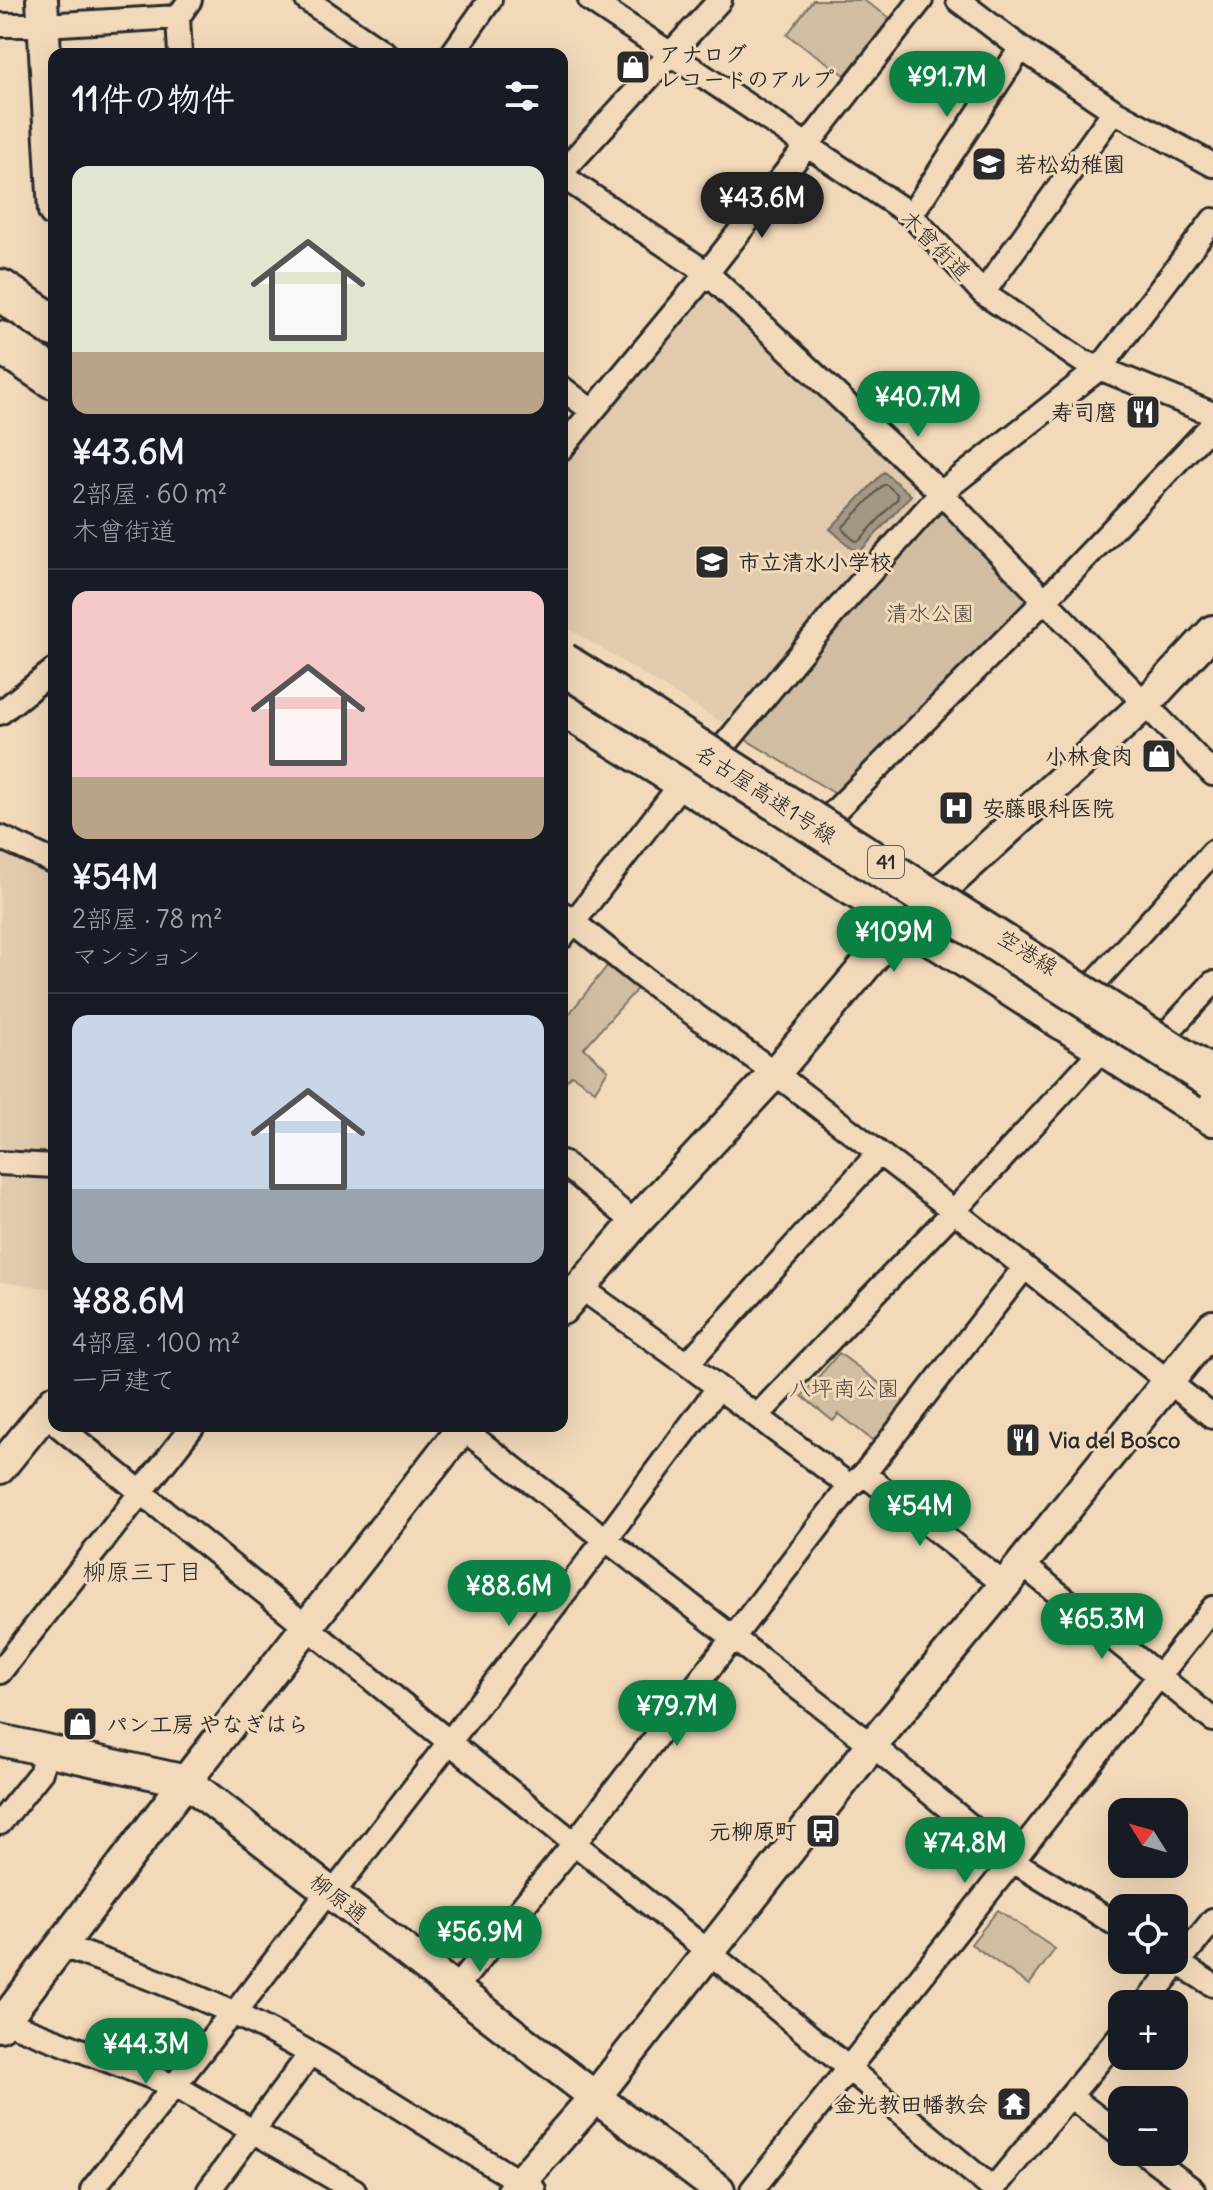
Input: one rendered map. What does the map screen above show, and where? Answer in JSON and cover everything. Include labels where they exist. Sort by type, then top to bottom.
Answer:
[{"type":"highway","points":[[0,290],[48,322]]},
{"type":"highway","points":[[0,303],[48,333]]},
{"type":"highway","points":[[0,326],[48,353]]},
{"type":"highway","points":[[0,342],[48,376]]},
{"type":"highway","points":[[0,375],[48,379]]},
{"type":"highway","name":"空港線","points":[[568,655],[823,823],[922,906],[1106,1045],[1213,1115]]},
{"type":"highway","name":"名古屋高速1号線","points":[[568,667],[1213,1079]]},
{"type":"highway","name":"名古屋高速1号線","points":[[568,689],[1213,1100]]},
{"type":"highway","name":"空港線","points":[[568,708],[685,779],[922,906],[1088,990],[1213,1068]]},
{"type":"street","points":[[307,0],[377,48]]},
{"type":"street","points":[[456,48],[490,0]]},
{"type":"street","name":"木曾街道","points":[[590,0],[911,215],[983,293],[1082,361],[1213,414]]},
{"type":"street","points":[[568,168],[720,0]]},
{"type":"street","points":[[568,441],[707,273],[921,0]]},
{"type":"street","points":[[958,0],[1021,48],[1114,111],[1213,165]]},
{"type":"street","points":[[0,25],[43,12],[184,9],[181,48]]},
{"type":"street","points":[[43,12],[48,102]]},
{"type":"street","points":[[911,215],[1021,48]]},
{"type":"street","points":[[983,293],[1114,111]]},
{"type":"street","points":[[568,178],[707,273],[941,493],[1213,774]]},
{"type":"street","points":[[718,753],[834,613],[941,493],[1101,367],[1213,220]]},
{"type":"street","points":[[568,393],[592,411]]},
{"type":"street","points":[[823,823],[1046,599],[1213,424]]},
{"type":"street","points":[[1213,631],[1145,704],[922,906],[571,1298],[687,1364],[757,1416],[1013,1574],[1213,1720]]},
{"type":"street","points":[[0,713],[48,675]]},
{"type":"street","points":[[568,922],[685,779]]},
{"type":"street","points":[[0,837],[48,859]]},
{"type":"street","points":[[1088,990],[1213,852]]},
{"type":"street","points":[[568,925],[775,1073],[1213,1417]]},
{"type":"street","points":[[1163,1037],[1213,983]]},
{"type":"street","points":[[757,1416],[954,1211],[1106,1045]]},
{"type":"street","points":[[687,1364],[878,1154]]},
{"type":"street","points":[[0,1163],[48,1166]]},
{"type":"street","points":[[568,1167],[635,1223]]},
{"type":"street","points":[[455,1989],[573,1845],[1024,1268]]},
{"type":"street","points":[[63,1946],[153,1979],[234,2014],[310,2054],[522,2187],[872,1745],[1213,1326]]},
{"type":"street","points":[[92,2190],[450,1743],[718,1388]]},
{"type":"street","points":[[0,1468],[48,1421]]},
{"type":"street","points":[[71,1432],[306,1628],[710,1953],[992,2190],[1108,2051]]},
{"type":"street","points":[[0,1672],[188,1432]]},
{"type":"street","points":[[354,2190],[175,2086],[2,2024],[186,1781],[458,1432]]},
{"type":"street","points":[[468,1432],[872,1745],[1013,1861],[1108,1919]]},
{"type":"street","points":[[752,2190],[1213,1608]]},
{"type":"street","name":"柳原通","points":[[0,1740],[186,1781],[719,2190]]},
{"type":"street","points":[[0,1823],[41,1772],[45,1749]]},
{"type":"street","points":[[1188,1948],[1213,1920]]},
{"type":"street","points":[[1188,1970],[1213,1985]]},
{"type":"street","points":[[209,2190],[310,2054]]},
{"type":"street","points":[[1071,2097],[1108,2125]]},
{"type":"street","points":[[1161,2166],[1193,2190]]},
{"type":"shaded area","name":"市立清水小学校","points":[[710,297],[913,484],[916,501],[722,723],[568,628],[568,453],[690,300]]},
{"type":"shaded area","points":[[0,851],[48,872],[48,1154],[0,1151]]},
{"type":"shaded area","points":[[0,1173],[48,1175],[48,1288],[0,1282]]},
{"type":"green space","points":[[813,0],[863,0],[890,18],[845,75],[787,35]]},
{"type":"green space","name":"清水公園","points":[[934,514],[950,514],[1028,593],[1027,605],[839,796],[740,736]]},
{"type":"green space","points":[[608,965],[638,988],[584,1048],[608,1070],[595,1091],[572,1075],[568,1079],[568,1015]]},
{"type":"green space","name":"八坪南公園","points":[[839,1353],[906,1403],[876,1443],[839,1414],[833,1421],[802,1396]]},
{"type":"green space","points":[[998,1910],[1055,1949],[1029,1985],[971,1944]]},
{"type":"water","points":[[884,472],[911,495],[858,554],[830,529]]},
{"type":"place","name":"アナログ レコードのアルプ","points":[[633,67]]},
{"type":"place","name":"若松幼稚園","points":[[989,164]]},
{"type":"place","name":"寿司麿","points":[[1143,412]]},
{"type":"place","name":"市立清水小学校","points":[[712,562]]},
{"type":"place","name":"小林食肉","points":[[1159,756]]},
{"type":"place","name":"安藤眼科医院","points":[[956,808]]},
{"type":"place","name":"Via del Bosco","points":[[1023,1440]]},
{"type":"place","name":"パン工房 やなぎはら","points":[[80,1724]]},
{"type":"place","name":"元柳原町","points":[[823,1831]]},
{"type":"place","name":"金光教田幡教会","points":[[1014,2104]]},
{"type":"district","name":"柳原三丁目","points":[[142,1572]]}]
